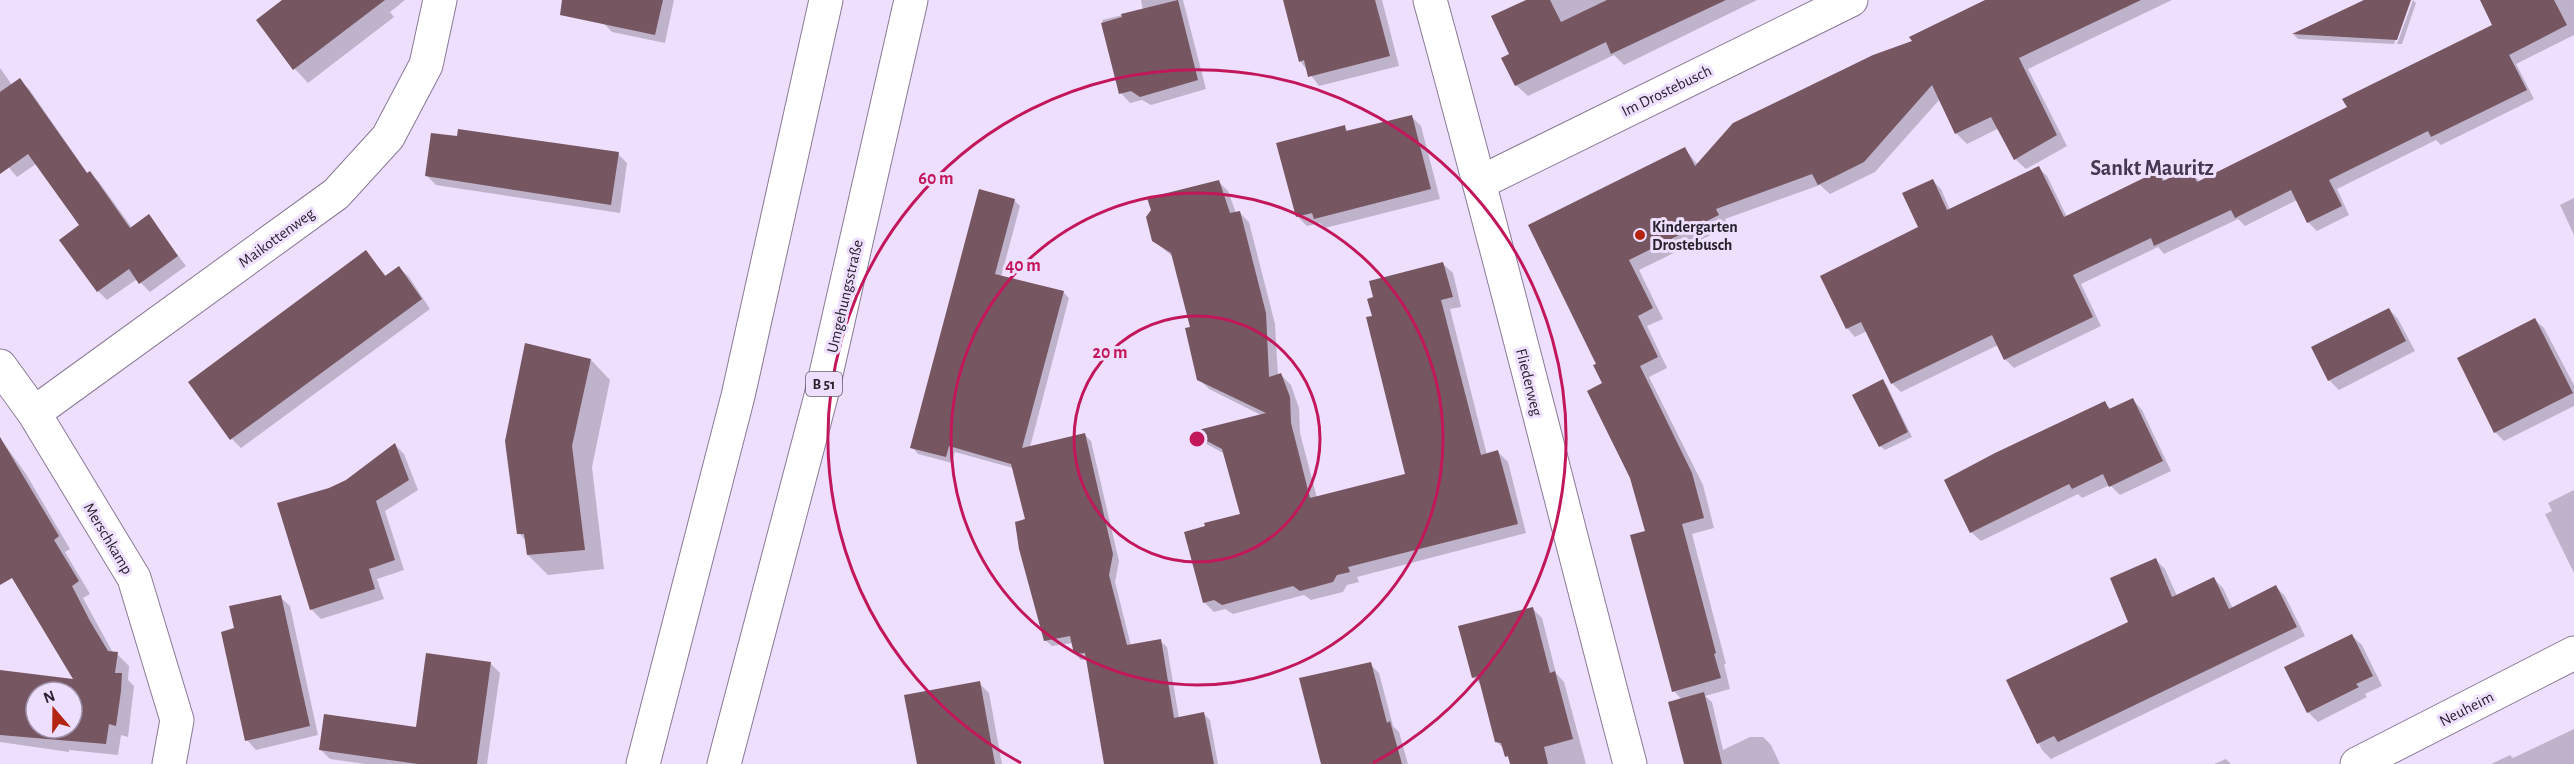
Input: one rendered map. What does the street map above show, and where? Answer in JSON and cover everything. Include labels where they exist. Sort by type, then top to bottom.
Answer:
[{"type":"main road","name":"Maikottenweg","points":[[34,413],[336,194],[388,136],[426,65],[440,0]]},
{"type":"main road","points":[[643,764],[738,396],[826,0]]},
{"type":"main road","name":"Umgehungsstraße","points":[[724,764],[821,396],[911,0]]},
{"type":"main road","name":"Fliederweg","points":[[1430,0],[1480,182],[1537,411],[1630,764]]},
{"type":"main road","name":"Im Drostebusch","points":[[1480,182],[1851,0]]},
{"type":"main road","name":"Merschkamp","points":[[0,366],[34,413],[134,578],[177,720],[169,764]]},
{"type":"main road","name":"Neuheim","points":[[2357,764],[2574,653]]},
{"type":"building","points":[[282,0],[385,0],[293,70],[256,20]]},
{"type":"building","points":[[562,0],[663,0],[655,35],[560,15]]},
{"type":"building","points":[[1178,0],[1198,80],[1140,97],[1131,91],[1119,94],[1101,23],[1122,17],[1121,14]]},
{"type":"building","points":[[1283,0],[1375,0],[1390,56],[1308,77],[1304,60],[1299,62]]},
{"type":"building","points":[[1526,0],[1550,0],[1561,22],[1607,0],[1726,0],[1611,54],[1606,42],[1515,86],[1501,58],[1509,54],[1491,16]]},
{"type":"building","points":[[1985,0],[2141,0],[2019,58],[2057,135],[2014,160],[1991,117],[1955,134],[1932,85],[1864,162],[1818,185],[1812,174],[1716,209],[1719,215],[1629,260],[1653,308],[1638,316],[1658,357],[1640,366],[1692,473],[1704,518],[1682,524],[1721,678],[1672,692],[1630,535],[1645,531],[1630,478],[1587,391],[1602,383],[1593,365],[1596,364],[1528,225],[1685,147],[1695,166],[1733,123],[1873,55],[1912,41],[1909,37]]},
{"type":"building","points":[[2364,0],[2411,0],[2397,40],[2292,34]]},
{"type":"building","points":[[2480,0],[2554,0],[2567,25],[2509,55],[2527,90],[2431,137],[2428,131],[2329,180],[2342,206],[2307,223],[2291,190],[2235,218],[2231,210],[2154,246],[2151,238],[2073,275],[2093,317],[2004,360],[1992,335],[1891,384],[1861,322],[1846,329],[1820,276],[1918,227],[1902,193],[1933,179],[1947,210],[2039,166],[2064,217],[2158,171],[2163,181],[2190,168],[2197,182],[2347,107],[2342,99],[2492,25]]},
{"type":"building","points":[[20,78],[87,173],[90,171],[130,228],[149,214],[178,256],[139,284],[129,269],[97,292],[59,240],[79,225],[28,154],[0,174],[0,92]]},
{"type":"building","points":[[1412,115],[1431,189],[1314,219],[1312,213],[1296,217],[1276,143],[1345,125],[1346,131]]},
{"type":"building","points":[[458,129],[619,152],[611,205],[425,176],[431,133],[457,136]]},
{"type":"building","points":[[1219,180],[1230,213],[1240,211],[1266,313],[1269,377],[1281,373],[1290,397],[1291,423],[1310,498],[1405,474],[1366,317],[1372,316],[1367,299],[1373,297],[1369,281],[1443,262],[1453,297],[1441,300],[1481,455],[1498,450],[1518,524],[1348,567],[1350,572],[1337,575],[1333,582],[1300,591],[1293,586],[1222,605],[1214,600],[1203,603],[1184,532],[1205,526],[1204,523],[1240,514],[1222,449],[1190,432],[1266,413],[1197,380],[1185,328],[1190,327],[1171,253],[1152,241],[1146,217],[1151,210],[1147,198]]},
{"type":"building","points":[[979,189],[1015,199],[995,274],[1064,291],[1022,448],[1085,433],[1113,554],[1109,575],[1127,645],[1161,639],[1174,718],[1204,712],[1214,764],[1104,764],[1085,653],[1074,654],[1070,636],[1044,641],[1019,549],[1015,522],[1025,519],[1011,464],[949,446],[946,457],[910,448]]},
{"type":"building","points":[[366,250],[385,276],[399,266],[422,299],[230,440],[188,382]]},
{"type":"building","points":[[2389,308],[2406,341],[2328,381],[2311,347]]},
{"type":"building","points":[[2535,318],[2573,393],[2494,433],[2457,358]]},
{"type":"building","points":[[525,343],[591,359],[572,446],[585,550],[527,555],[524,534],[517,534],[505,441]]},
{"type":"building","points":[[1883,379],[1908,432],[1879,447],[1852,395]]},
{"type":"building","points":[[2133,398],[2163,461],[2109,487],[2103,474],[2072,489],[2069,484],[1970,533],[1944,480],[2105,401],[2109,409]]},
{"type":"building","points":[[0,437],[59,536],[54,540],[79,581],[72,586],[90,621],[108,651],[118,652],[115,673],[122,673],[121,691],[116,726],[109,724],[106,744],[59,740],[84,740],[84,680],[24,680],[24,737],[0,735],[0,670],[73,679],[12,578],[0,585]]},
{"type":"building","points":[[395,443],[409,480],[376,501],[395,560],[369,569],[375,589],[310,610],[277,503],[329,488],[346,480]]},
{"type":"building","points":[[2156,558],[2172,597],[2214,577],[2229,609],[2276,585],[2297,627],[2058,742],[2054,736],[2037,744],[2006,680],[2128,622],[2110,578]]},
{"type":"building","points":[[281,595],[310,726],[245,741],[221,632],[234,628],[229,606]]},
{"type":"building","points":[[1533,607],[1550,673],[1555,671],[1573,739],[1544,747],[1548,764],[1510,764],[1508,756],[1505,757],[1501,743],[1495,742],[1478,676],[1472,678],[1458,626]]},
{"type":"building","points":[[2352,634],[2373,676],[2356,684],[2359,687],[2307,713],[2284,667]]},
{"type":"building","points":[[426,653],[491,662],[477,764],[418,764],[319,750],[324,714],[416,727]]},
{"type":"building","points":[[1371,662],[1387,723],[1390,721],[1402,764],[1321,764],[1299,678]]},
{"type":"building","points":[[980,681],[995,764],[917,764],[904,695]]},
{"type":"building","points":[[1704,692],[1722,764],[1684,764],[1668,702]]},
{"type":"place","name":"Kindergarten Drostebusch","points":[[1640,235]]},
{"type":"district","name":"Sankt Mauritz","points":[[2152,167]]}]
